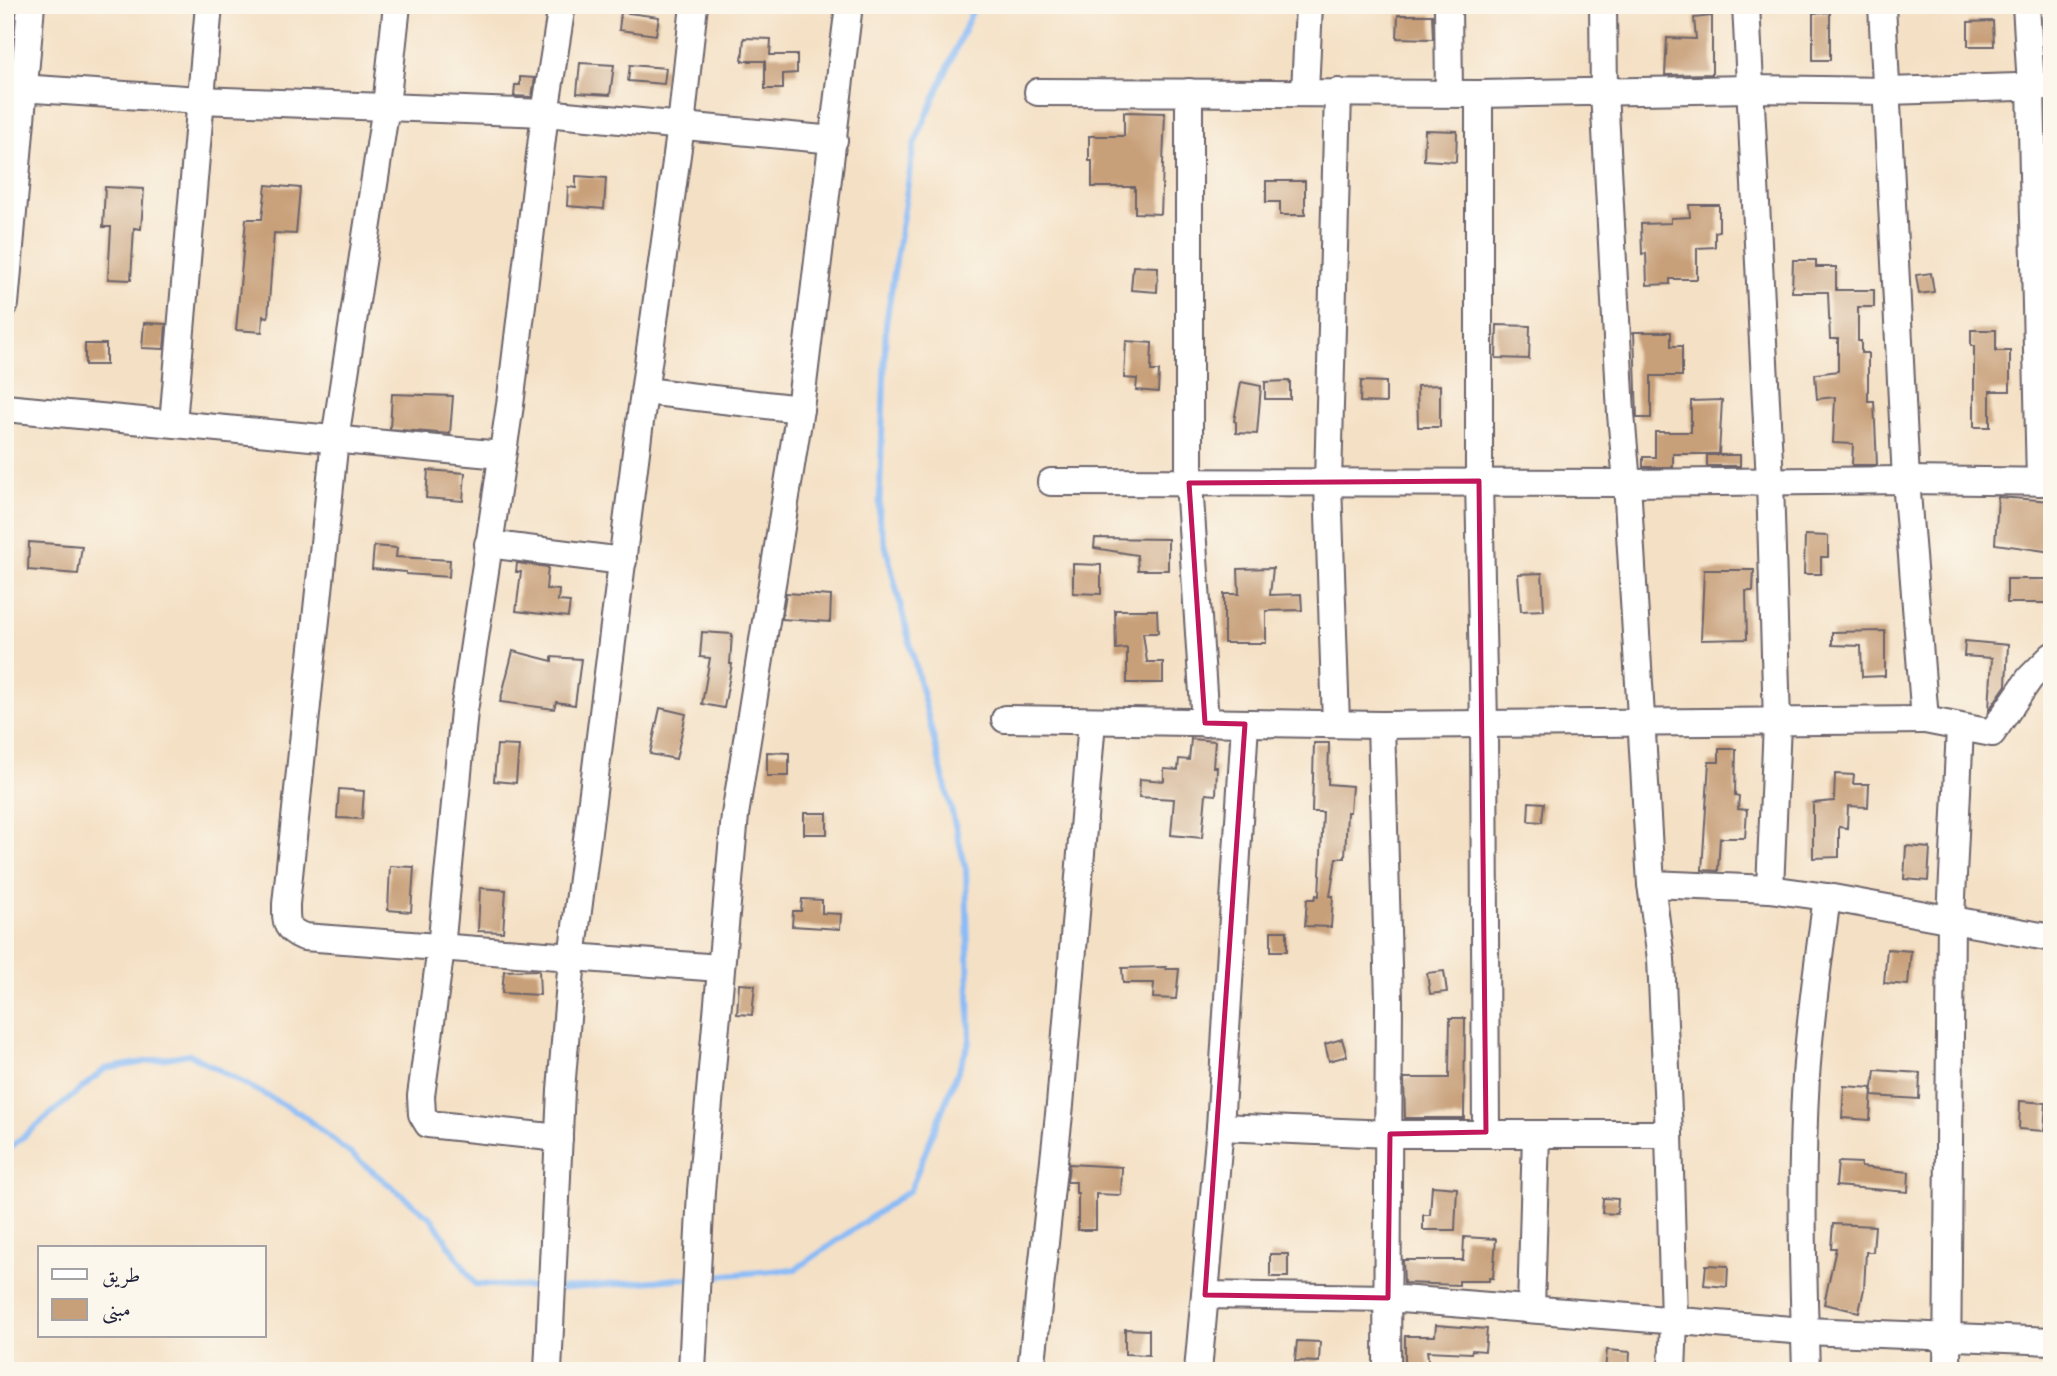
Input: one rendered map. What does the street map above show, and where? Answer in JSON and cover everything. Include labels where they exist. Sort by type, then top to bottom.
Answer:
[{"type":"street","points":[[5,304],[15,88],[31,5]]},
{"type":"street","points":[[173,423],[209,5]]},
{"type":"street","points":[[397,5],[386,106],[335,439],[286,921],[292,932],[304,937],[720,968]]},
{"type":"street","points":[[559,1138],[428,1124],[422,1114],[421,1096],[441,947],[464,711],[510,405],[545,113],[562,5]]},
{"type":"street","points":[[548,1371],[559,1138],[572,958],[681,127],[694,5]]},
{"type":"street","points":[[692,1371],[701,1191],[735,815],[800,409],[849,5]]},
{"type":"street","points":[[1305,92],[1309,5]]},
{"type":"street","points":[[1447,5],[1449,93]]},
{"type":"street","points":[[1603,5],[1604,92],[1621,414],[1651,884],[1661,959],[1674,1321],[1672,1371]]},
{"type":"street","points":[[1746,5],[1770,481],[1777,723],[1770,889]]},
{"type":"street","points":[[1882,5],[1906,480],[1925,720]]},
{"type":"street","points":[[1051,482],[2046,482],[2041,86],[2026,5]]},
{"type":"street","points":[[1038,92],[1479,94],[1750,89],[1886,91],[2041,86]]},
{"type":"street","points":[[15,88],[200,100],[545,113],[834,140]]},
{"type":"street","points":[[1189,92],[1189,483],[1205,723]]},
{"type":"street","points":[[1336,723],[1328,483],[1338,92]]},
{"type":"street","points":[[1479,94],[1479,481],[1484,725],[1486,1132]]},
{"type":"street","points":[[645,391],[800,409]]},
{"type":"street","points":[[5,408],[501,455]]},
{"type":"street","points":[[488,544],[622,561]]},
{"type":"street","points":[[1005,719],[1381,725],[1925,720],[1992,733],[2030,678],[2052,656]]},
{"type":"street","points":[[1031,1371],[1060,1105],[1092,721]]},
{"type":"street","points":[[1198,1371],[1220,1128],[1245,724]]},
{"type":"street","points":[[1381,725],[1390,1134],[1387,1371]]},
{"type":"street","points":[[1947,1371],[1945,1336],[1951,918],[1961,727]]},
{"type":"street","points":[[1651,884],[1770,889],[1951,918],[2052,938]]},
{"type":"street","points":[[1806,1371],[1803,1189],[1806,1079],[1811,1010],[1827,897]]},
{"type":"street","points":[[1220,1128],[1390,1134],[1669,1134]]},
{"type":"street","points":[[1531,1309],[1536,1134]]},
{"type":"street","points":[[1205,1295],[1388,1297],[1805,1332],[2052,1341]]},
{"type":"highlighted area","points":[[1479,481],[1486,1132],[1390,1134],[1388,1298],[1205,1295],[1245,724],[1205,723],[1189,483]]},
{"type":"building","points":[[621,12],[659,17],[656,35],[619,30]]},
{"type":"building","points":[[1830,12],[1830,60],[1813,60],[1813,13]]},
{"type":"building","points":[[1398,15],[1432,15],[1433,39],[1397,38]]},
{"type":"building","points":[[1712,16],[1712,74],[1665,75],[1667,38],[1696,39],[1694,18]]},
{"type":"building","points":[[1993,21],[1994,46],[1968,46],[1968,22]]},
{"type":"building","points":[[744,38],[771,39],[770,55],[797,55],[797,73],[783,74],[783,89],[765,89],[765,61],[742,61]]},
{"type":"building","points":[[580,63],[614,65],[610,95],[577,93]]},
{"type":"building","points":[[630,65],[666,68],[664,84],[628,81]]},
{"type":"building","points":[[520,77],[535,78],[532,97],[514,96],[515,85],[520,85]]},
{"type":"building","points":[[1124,112],[1165,113],[1161,214],[1135,213],[1135,187],[1092,187],[1089,136],[1124,136]]},
{"type":"building","points":[[1425,130],[1457,131],[1456,162],[1424,160]]},
{"type":"building","points":[[576,176],[606,178],[604,209],[567,206],[568,187],[576,188]]},
{"type":"building","points":[[1266,181],[1305,181],[1305,215],[1280,215],[1280,202],[1266,202]]},
{"type":"building","points":[[266,185],[300,188],[296,234],[274,233],[268,317],[263,316],[262,332],[236,330],[246,219],[262,219]]},
{"type":"building","points":[[105,187],[144,189],[141,229],[134,228],[131,280],[108,279],[111,227],[103,227]]},
{"type":"building","points":[[1689,205],[1719,205],[1719,231],[1715,232],[1715,247],[1697,248],[1697,279],[1670,279],[1670,284],[1647,285],[1646,253],[1642,254],[1641,224],[1671,223],[1671,218],[1690,217]]},
{"type":"building","points":[[1793,260],[1816,260],[1816,267],[1836,267],[1836,290],[1874,290],[1874,307],[1858,307],[1858,341],[1861,341],[1861,353],[1868,353],[1868,401],[1874,401],[1877,465],[1852,465],[1853,444],[1833,443],[1835,397],[1817,399],[1815,374],[1838,371],[1838,339],[1830,339],[1828,292],[1792,292]]},
{"type":"building","points":[[1133,266],[1158,267],[1157,292],[1131,290]]},
{"type":"building","points":[[1931,273],[1934,292],[1919,294],[1916,275]]},
{"type":"building","points":[[144,323],[166,324],[164,349],[142,348]]},
{"type":"building","points":[[1497,325],[1530,326],[1529,359],[1496,358]]},
{"type":"building","points":[[1971,330],[1996,330],[1996,351],[2010,351],[2010,391],[1990,391],[1990,427],[1974,427],[1974,346],[1971,346]]},
{"type":"building","points":[[1634,332],[1671,332],[1671,346],[1682,346],[1682,376],[1651,376],[1651,418],[1637,418]]},
{"type":"building","points":[[1126,341],[1152,343],[1151,371],[1159,371],[1158,392],[1136,390],[1137,379],[1124,378]]},
{"type":"building","points":[[85,344],[106,344],[106,365],[85,365]]},
{"type":"building","points":[[1290,381],[1290,399],[1265,399],[1265,382]]},
{"type":"building","points":[[1361,381],[1386,382],[1386,403],[1360,402]]},
{"type":"building","points":[[1241,382],[1261,386],[1257,434],[1236,433],[1234,421]]},
{"type":"building","points":[[1440,385],[1440,427],[1418,427],[1417,386]]},
{"type":"building","points":[[392,394],[453,396],[450,434],[390,429]]},
{"type":"building","points":[[1722,400],[1719,454],[1673,454],[1673,467],[1643,467],[1643,457],[1655,457],[1655,432],[1691,432],[1691,401]]},
{"type":"building","points":[[1707,455],[1740,455],[1740,466],[1707,466]]},
{"type":"building","points":[[428,470],[465,473],[463,501],[426,498]]},
{"type":"building","points":[[1998,497],[2052,501],[2052,552],[1995,544]]},
{"type":"building","points":[[1805,535],[1828,536],[1828,557],[1821,557],[1821,574],[1804,574]]},
{"type":"building","points":[[1095,538],[1168,539],[1168,570],[1138,570],[1137,555],[1094,548]]},
{"type":"building","points":[[29,542],[82,546],[78,574],[28,570]]},
{"type":"building","points":[[374,546],[397,548],[396,557],[450,560],[449,577],[372,569]]},
{"type":"building","points":[[517,563],[548,567],[546,589],[559,590],[558,601],[570,602],[568,617],[516,611],[521,572],[516,572]]},
{"type":"building","points":[[1073,564],[1101,565],[1101,594],[1073,593]]},
{"type":"building","points":[[1273,568],[1270,595],[1301,594],[1302,610],[1266,611],[1266,643],[1224,643],[1224,594],[1239,594],[1238,569]]},
{"type":"building","points":[[1704,570],[1754,570],[1753,591],[1746,591],[1747,639],[1701,640]]},
{"type":"building","points":[[1542,573],[1544,610],[1521,611],[1518,574]]},
{"type":"building","points":[[2007,579],[2050,579],[2048,603],[2007,603]]},
{"type":"building","points":[[786,593],[831,596],[830,622],[782,619]]},
{"type":"building","points":[[1115,610],[1157,610],[1158,633],[1143,633],[1147,662],[1163,662],[1163,683],[1127,683],[1127,648],[1116,649]]},
{"type":"building","points":[[1885,631],[1885,676],[1862,677],[1861,646],[1832,645],[1832,632]]},
{"type":"building","points":[[702,632],[732,634],[732,664],[724,708],[702,704],[710,658],[700,657]]},
{"type":"building","points":[[1965,641],[2008,645],[2006,685],[1989,710],[1992,658],[1964,656]]},
{"type":"building","points":[[513,651],[552,661],[552,657],[581,659],[575,705],[556,702],[554,709],[500,702]]},
{"type":"building","points":[[660,708],[686,714],[676,759],[650,754]]},
{"type":"building","points":[[1191,739],[1215,741],[1213,767],[1217,767],[1216,795],[1206,794],[1202,838],[1171,835],[1174,799],[1139,797],[1140,779],[1164,781],[1164,769],[1178,770],[1179,759],[1189,760]]},
{"type":"building","points":[[1314,743],[1329,743],[1328,784],[1352,786],[1350,812],[1347,812],[1345,858],[1336,858],[1330,896],[1333,896],[1331,927],[1305,926],[1307,899],[1319,896],[1323,812],[1312,812]]},
{"type":"building","points":[[497,745],[519,746],[516,783],[494,781]]},
{"type":"building","points":[[1719,749],[1736,749],[1735,795],[1739,796],[1738,809],[1747,810],[1745,838],[1720,838],[1718,871],[1702,870],[1709,762],[1719,762]]},
{"type":"building","points":[[767,752],[789,753],[789,776],[767,776]]},
{"type":"building","points":[[1835,774],[1854,775],[1853,784],[1869,784],[1868,807],[1848,806],[1847,828],[1839,827],[1839,857],[1813,858],[1813,803],[1834,801]]},
{"type":"building","points":[[339,789],[364,791],[362,819],[337,818]]},
{"type":"building","points":[[1529,802],[1544,803],[1542,822],[1528,821]]},
{"type":"building","points":[[804,813],[827,813],[827,834],[804,834]]},
{"type":"building","points":[[1906,846],[1930,848],[1928,881],[1904,879]]},
{"type":"building","points":[[390,866],[414,867],[411,912],[388,910]]},
{"type":"building","points":[[480,888],[506,890],[503,932],[478,931]]},
{"type":"building","points":[[802,899],[822,900],[822,913],[841,914],[840,929],[792,926],[793,911],[801,911]]},
{"type":"building","points":[[1271,931],[1287,931],[1287,951],[1271,951]]},
{"type":"building","points":[[1887,949],[1911,951],[1908,985],[1884,983]]},
{"type":"building","points":[[1122,968],[1179,969],[1176,999],[1153,998],[1154,983],[1123,983]]},
{"type":"building","points":[[539,970],[540,995],[502,993],[504,971]]},
{"type":"building","points":[[1444,971],[1447,992],[1430,994],[1427,973]]},
{"type":"building","points":[[739,984],[755,985],[752,1015],[737,1014]]},
{"type":"building","points":[[1450,1018],[1465,1018],[1464,1118],[1405,1118],[1404,1078],[1449,1078]]},
{"type":"building","points":[[1342,1039],[1347,1056],[1329,1061],[1325,1044]]},
{"type":"building","points":[[1875,1070],[1920,1073],[1919,1099],[1872,1096]]},
{"type":"building","points":[[1844,1086],[1872,1088],[1870,1120],[1842,1118]]},
{"type":"building","points":[[2020,1101],[2046,1103],[2044,1131],[2019,1129]]},
{"type":"building","points":[[1838,1162],[1861,1163],[1861,1167],[1909,1172],[1908,1192],[1836,1186]]},
{"type":"building","points":[[1069,1164],[1122,1167],[1121,1195],[1096,1194],[1096,1230],[1078,1230],[1078,1193],[1076,1182],[1067,1182]]},
{"type":"building","points":[[1432,1186],[1457,1188],[1455,1230],[1423,1230],[1423,1215],[1430,1215]]},
{"type":"building","points":[[1603,1198],[1618,1199],[1617,1214],[1602,1213]]},
{"type":"building","points":[[1833,1224],[1875,1226],[1873,1252],[1866,1252],[1864,1289],[1859,1312],[1824,1304],[1836,1248],[1831,1248]]},
{"type":"building","points":[[1464,1237],[1496,1239],[1493,1278],[1489,1278],[1489,1281],[1459,1281],[1459,1285],[1404,1283],[1403,1260],[1463,1260]]},
{"type":"building","points":[[1270,1254],[1288,1254],[1288,1277],[1270,1277]]},
{"type":"building","points":[[1706,1265],[1728,1266],[1727,1287],[1704,1285]]},
{"type":"building","points":[[1436,1325],[1487,1329],[1485,1351],[1427,1351],[1430,1371],[1405,1371],[1405,1336],[1435,1336]]},
{"type":"building","points":[[1125,1329],[1149,1330],[1149,1355],[1125,1354]]},
{"type":"building","points":[[1297,1341],[1320,1342],[1319,1362],[1295,1361]]},
{"type":"building","points":[[1607,1350],[1630,1352],[1629,1371],[1605,1371]]},
{"type":"waterway","points":[[703,1277],[796,1269],[910,1190],[970,1041],[966,869],[879,519],[886,324],[914,145],[975,5]]},
{"type":"waterway","points":[[5,1152],[105,1069],[189,1054],[301,1114],[432,1219],[475,1284],[546,1288]]},
{"type":"waterway","points":[[557,1289],[689,1278]]}]
